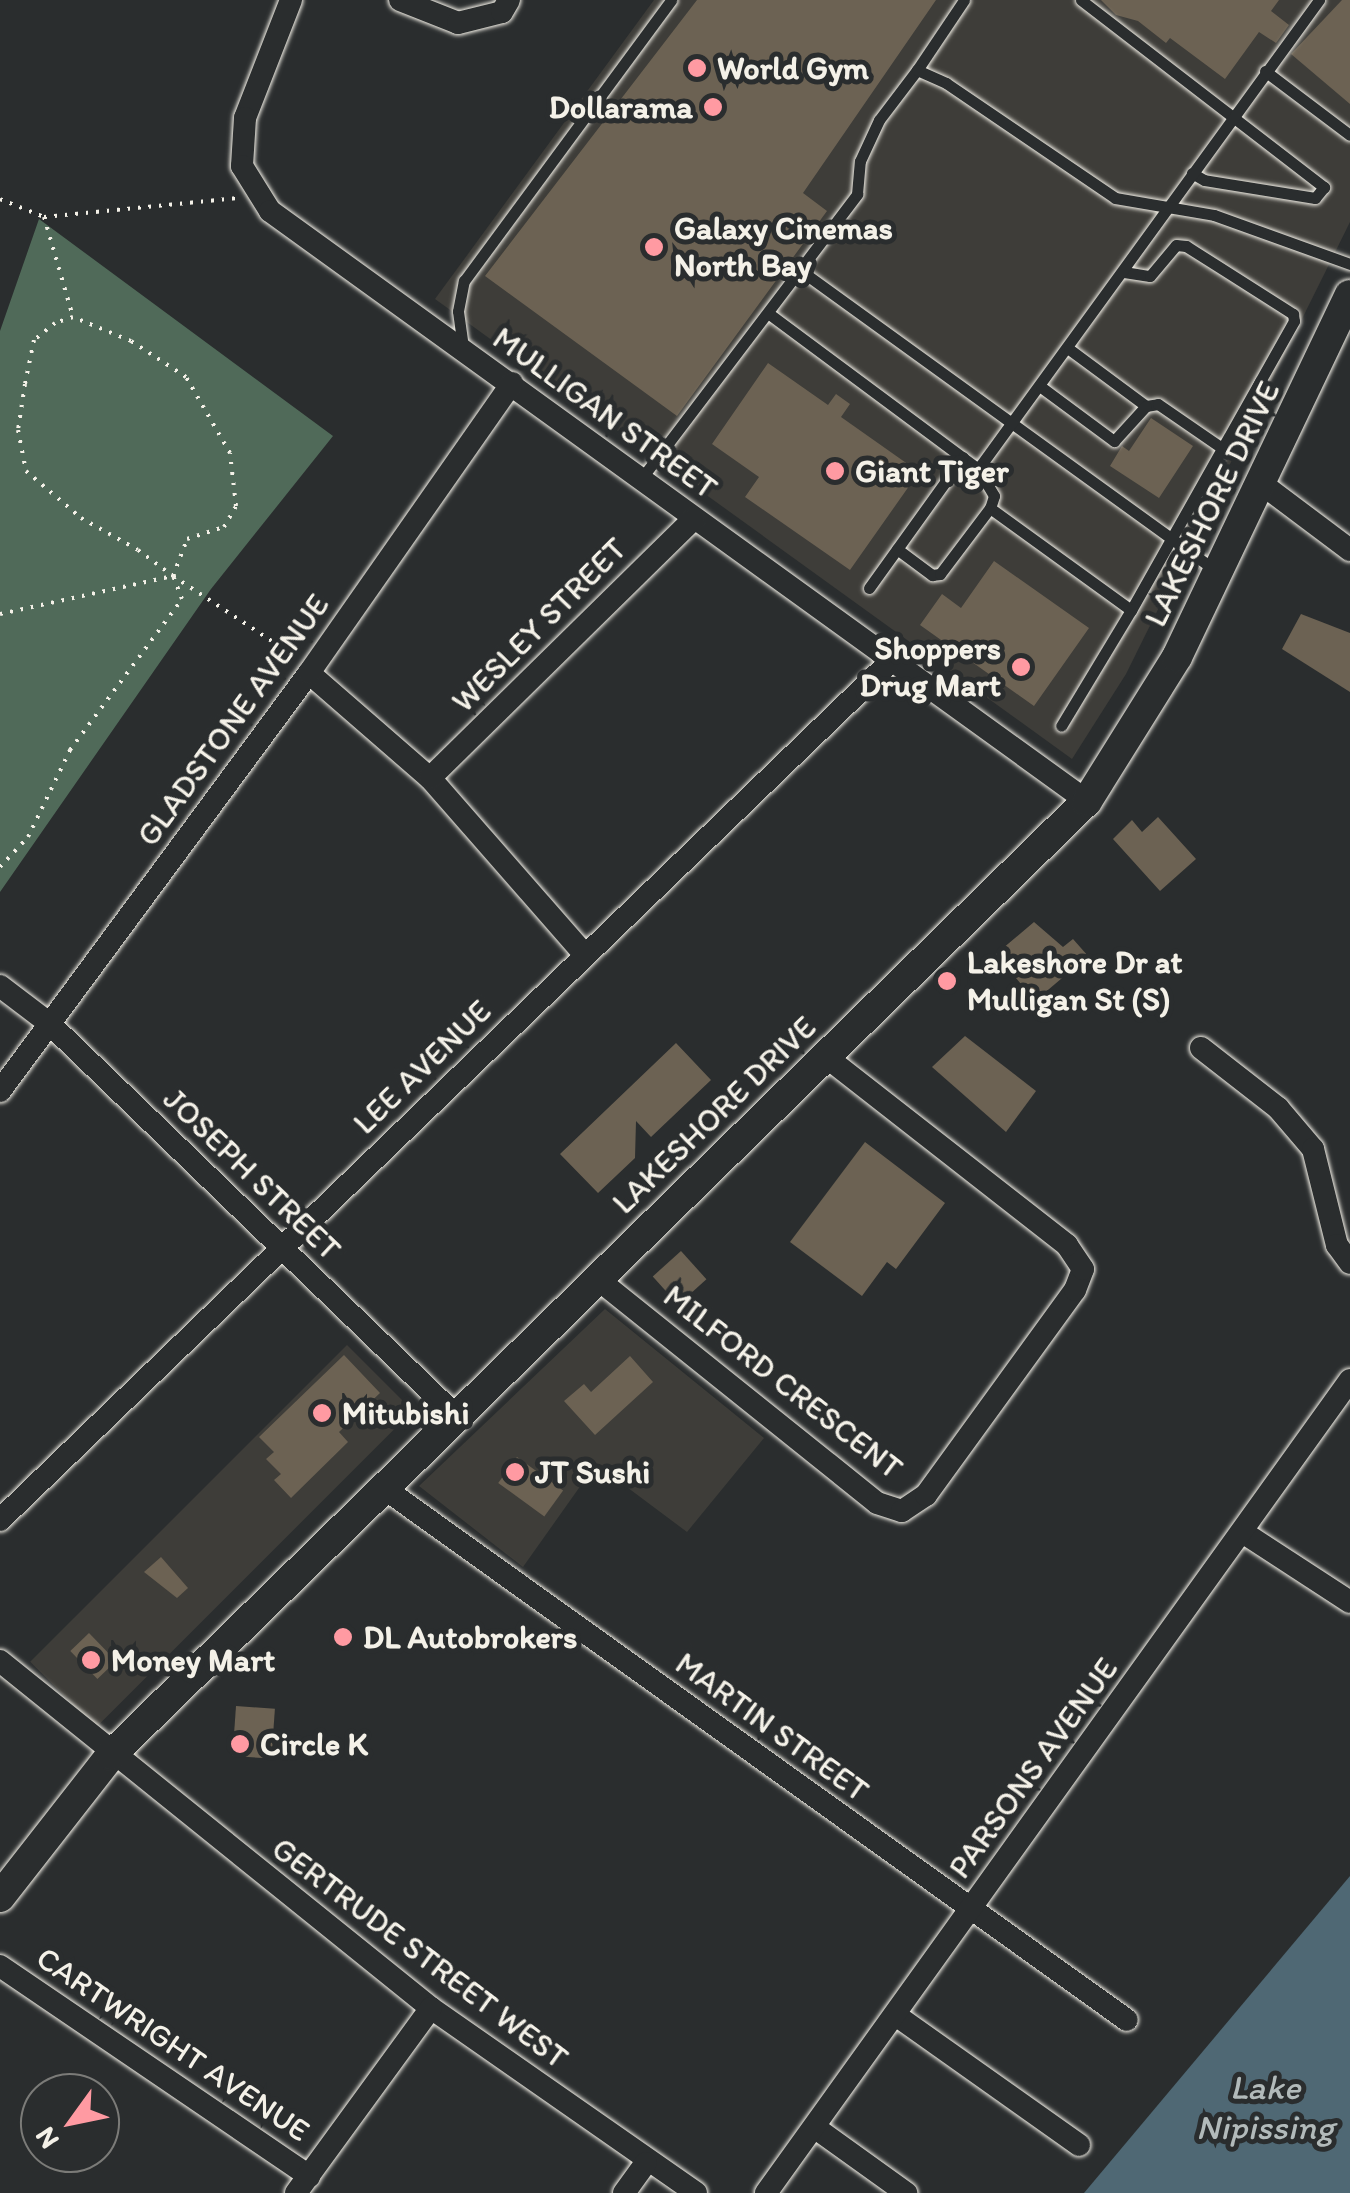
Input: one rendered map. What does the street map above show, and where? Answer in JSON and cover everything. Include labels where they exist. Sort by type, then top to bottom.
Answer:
[{"type":"main road","name":"LAKESHORE DRIVE","points":[[0,1897],[112,1755],[454,1414],[826,1058],[1086,801],[1177,657],[1350,295]]},
{"type":"street","name":"MULLIGAN STREET","points":[[291,0],[245,118],[242,166],[270,211],[1086,801]]},
{"type":"street","points":[[400,0],[458,23],[502,12],[509,0]]},
{"type":"street","name":"GLADSTONE AVENUE","points":[[0,1092],[309,673],[512,383]]},
{"type":"street","points":[[1262,484],[1350,550]]},
{"type":"street","name":"WESLEY STREET","points":[[430,778],[694,519]]},
{"type":"street","name":"LEE AVENUE","points":[[0,1520],[890,662]]},
{"type":"street","points":[[309,673],[430,778],[585,955]]},
{"type":"street","name":"JOSEPH STREET","points":[[0,986],[50,1024],[454,1414]]},
{"type":"street","points":[[1201,1048],[1278,1108],[1314,1148],[1338,1245],[1350,1263]]},
{"type":"street","name":"MILFORD CRESCENT","points":[[596,1277],[877,1503],[902,1511],[926,1494],[1075,1290],[1084,1269],[1066,1244],[826,1058]]},
{"type":"street","name":"PARSONS AVENUE","points":[[766,2193],[817,2128],[1350,1380]]},
{"type":"street","name":"MARTIN STREET","points":[[381,1486],[1126,2020]]},
{"type":"street","points":[[1244,1533],[1350,1602]]},
{"type":"street","name":"GERTRUDE STREET WEST","points":[[0,1661],[431,2008],[646,2163],[696,2193]]},
{"type":"street","name":"CARTWRIGHT AVENUE","points":[[0,1966],[302,2185]]},
{"type":"street","points":[[302,2185],[431,2008]]},
{"type":"street","points":[[896,2016],[1079,2144]]},
{"type":"street","points":[[817,2128],[906,2193]]},
{"type":"street","points":[[624,2193],[646,2163]]},
{"type":"lane","points":[[464,349],[458,311],[464,281],[671,0]]},
{"type":"lane","points":[[640,480],[857,194],[860,161],[879,120],[964,0]]},
{"type":"lane","points":[[1081,0],[1322,182],[1320,195],[1204,180],[1192,172]]},
{"type":"lane","points":[[978,469],[1069,350],[1318,0]]},
{"type":"lane","points":[[917,70],[946,83],[1115,198],[1214,215],[1350,264]]},
{"type":"lane","points":[[1265,72],[1350,135]]},
{"type":"lane","points":[[1061,726],[1222,448],[1292,314],[1186,246],[1176,245],[1150,276],[1124,272]]},
{"type":"lane","points":[[800,270],[1218,573]]},
{"type":"lane","points":[[768,313],[978,469],[994,496],[990,508],[940,574],[932,575],[897,549]]},
{"type":"lane","points":[[1069,350],[1146,406]]},
{"type":"lane","points":[[1041,387],[1114,441],[1146,406],[1158,404],[1222,448]]},
{"type":"lane","points":[[869,588],[963,457]]},
{"type":"lane","points":[[990,508],[1131,610]]},
{"type":"path","points":[[0,199],[44,216],[222,202],[258,192]]},
{"type":"path","points":[[44,216],[73,317]]},
{"type":"path","points":[[73,317],[34,340],[18,430],[26,470],[81,518],[279,646],[309,673]]},
{"type":"path","points":[[0,867],[28,837],[70,750],[182,599],[173,576],[187,539],[224,527],[236,506],[230,453],[186,377],[131,341],[73,317]]},
{"type":"path","points":[[0,614],[173,576]]},
{"type":"shaded area","points":[[654,0],[1350,0],[1350,222],[1126,674],[1072,759],[435,299]]},
{"type":"shaded area","points":[[605,1309],[764,1438],[687,1532],[596,1464],[523,1567],[419,1486]]},
{"type":"shaded area","points":[[347,1345],[413,1411],[96,1728],[30,1662]]},
{"type":"green space","points":[[39,219],[333,436],[211,589],[0,892],[0,331]]},
{"type":"water","name":"Lake Nipissing","points":[[1350,1876],[1350,2193],[1084,2193]]},
{"type":"building","name":"Galaxy Cinemas North Bay","points":[[697,0],[936,0],[803,193],[827,211],[677,416],[485,276]]},
{"type":"building","points":[[1101,0],[1279,0],[1271,11],[1289,25],[1276,43],[1259,32],[1225,79],[1170,38],[1166,43],[1138,21],[1116,15]]},
{"type":"building","points":[[1342,0],[1350,0],[1350,104],[1291,54]]},
{"type":"building","name":"Giant Tiger","points":[[768,363],[828,405],[836,394],[850,404],[841,417],[919,472],[850,570],[745,497],[759,477],[712,444]]},
{"type":"building","points":[[1151,418],[1193,446],[1159,498],[1110,466],[1122,446],[1129,451]]},
{"type":"building","name":"Shoppers Drug Mart","points":[[994,561],[1089,628],[1034,706],[920,625],[942,594],[961,608]]},
{"type":"building","points":[[1301,614],[1350,633],[1350,692],[1282,649]]},
{"type":"building","points":[[1158,817],[1196,859],[1160,891],[1113,839],[1132,820],[1142,832]]},
{"type":"building","points":[[1034,922],[1063,947],[1073,939],[1088,956],[1035,1001],[996,954]]},
{"type":"building","points":[[965,1036],[1036,1091],[1006,1132],[932,1067]]},
{"type":"building","points":[[676,1043],[711,1080],[651,1137],[636,1121],[635,1158],[598,1193],[560,1154]]},
{"type":"building","points":[[865,1142],[945,1203],[896,1269],[887,1262],[862,1296],[790,1242]]},
{"type":"building","points":[[681,1251],[706,1279],[678,1305],[653,1276]]},
{"type":"building","name":"Mitubishi","points":[[344,1355],[380,1393],[339,1432],[348,1442],[291,1498],[274,1480],[281,1474],[266,1459],[274,1452],[259,1437]]},
{"type":"building","points":[[630,1356],[653,1382],[595,1435],[564,1401],[584,1384],[591,1392]]},
{"type":"building","points":[[517,1457],[563,1491],[544,1516],[498,1483]]},
{"type":"building","points":[[161,1557],[188,1588],[177,1598],[144,1572]]},
{"type":"building","points":[[89,1633],[116,1661],[97,1679],[70,1651]]},
{"type":"building","points":[[236,1706],[275,1709],[271,1759],[233,1756]]},
{"type":"place","name":"World Gym","points":[[697,68]]},
{"type":"place","name":"Dollarama","points":[[713,107]]},
{"type":"place","name":"Galaxy Cinemas North Bay","points":[[654,247]]},
{"type":"place","name":"Giant Tiger","points":[[835,471]]},
{"type":"place","name":"Shoppers Drug Mart","points":[[1021,667]]},
{"type":"place","name":"Lakeshore Dr at Mulligan St (S)","points":[[947,981]]},
{"type":"place","name":"Mitubishi","points":[[322,1413]]},
{"type":"place","name":"JT Sushi","points":[[515,1472]]},
{"type":"place","name":"DL Autobrokers","points":[[343,1637]]},
{"type":"place","name":"Money Mart","points":[[91,1660]]},
{"type":"place","name":"Circle K","points":[[240,1744]]}]
